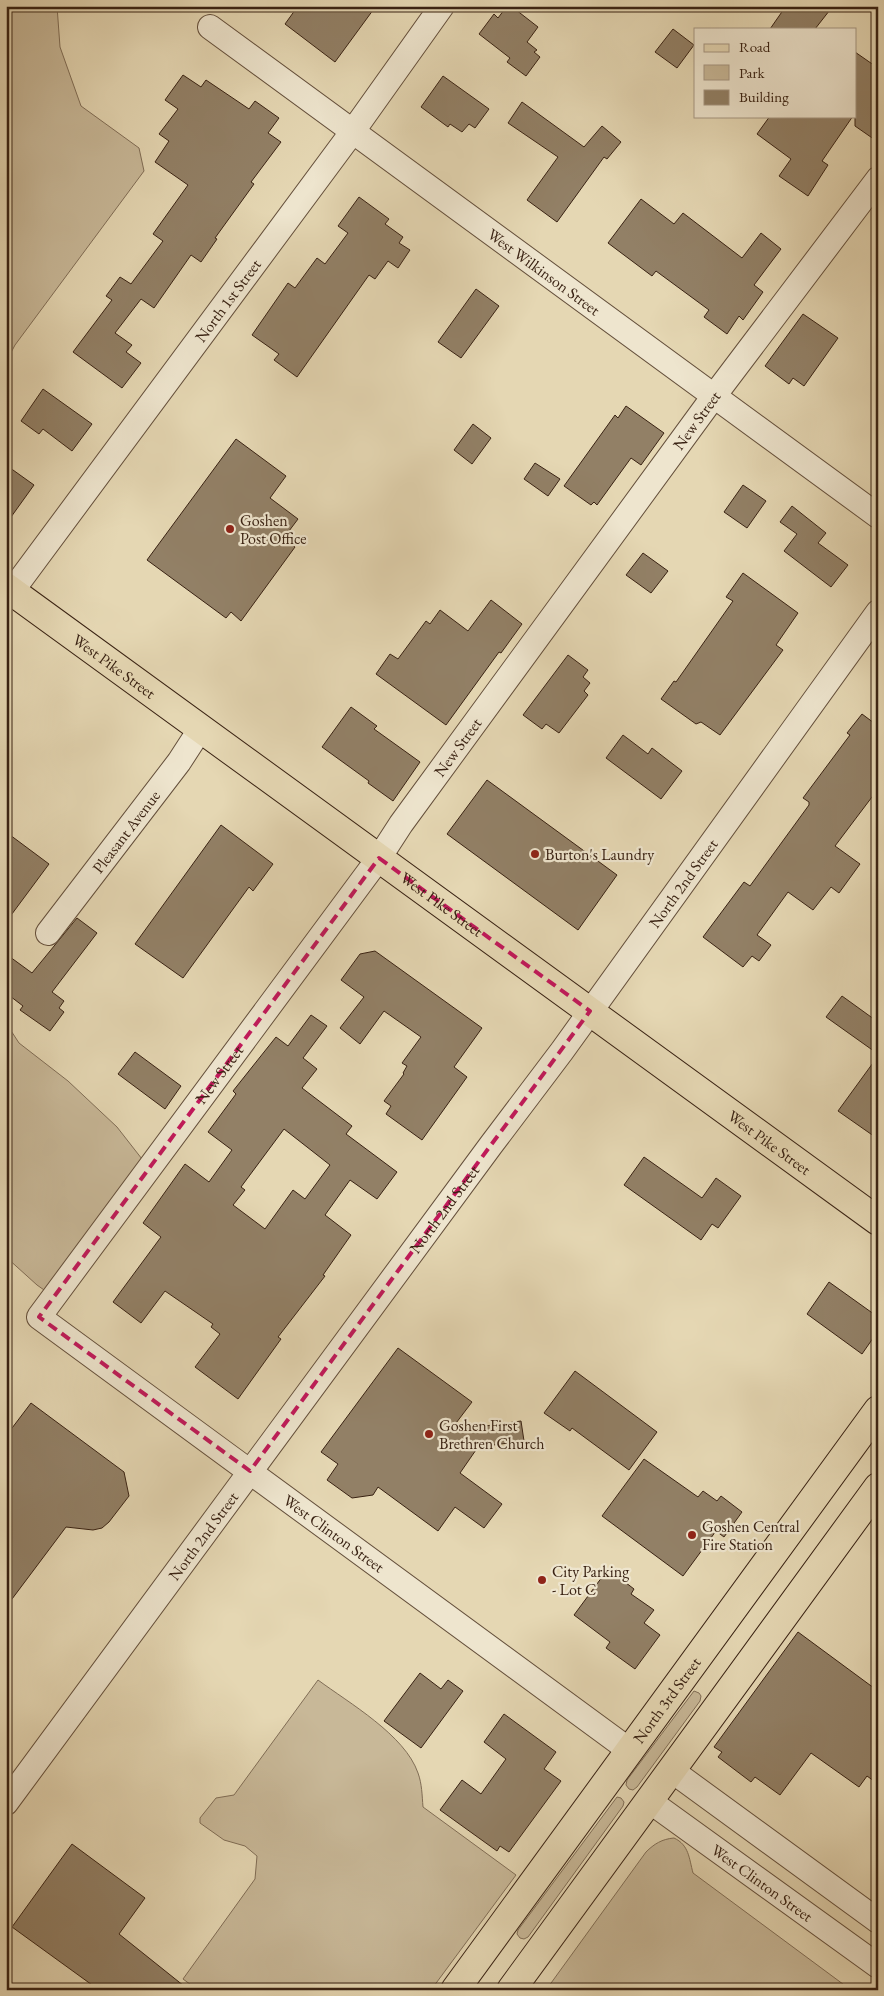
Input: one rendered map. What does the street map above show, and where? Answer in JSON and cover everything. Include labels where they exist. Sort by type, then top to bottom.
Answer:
[{"type":"main road","name":"West Pike Street","points":[[9,589],[875,1218]]},
{"type":"main road","name":"North 3rd Street","points":[[455,1990],[878,1410]]},
{"type":"main road","points":[[511,1990],[878,1487]]},
{"type":"street","name":"North 1st Street","points":[[9,589],[353,130],[442,6]]},
{"type":"street","name":"West Wilkinson Street","points":[[210,27],[878,516]]},
{"type":"street","name":"New Street","points":[[39,1318],[379,858],[401,824],[714,396],[878,179]]},
{"type":"street","name":"North 2nd Street","points":[[6,1803],[590,1012],[878,612]]},
{"type":"street","name":"Pleasant Avenue","points":[[48,933],[179,762],[201,728]]},
{"type":"street","name":"West Clinton Street","points":[[39,1318],[629,1750]]},
{"type":"street","points":[[671,1770],[878,1921]]},
{"type":"street","name":"West Clinton Street","points":[[648,1800],[878,1966]]},
{"type":"highlighted area","points":[[379,858],[590,1011],[250,1471],[39,1317]]},
{"type":"green space","points":[[6,6],[57,6],[60,47],[81,106],[139,148],[144,171],[15,345],[6,362]]},
{"type":"green space","points":[[6,1023],[19,1043],[68,1081],[117,1127],[149,1168],[54,1297],[37,1285],[6,1257]]},
{"type":"green space","points":[[318,1680],[375,1721],[401,1746],[411,1759],[418,1773],[423,1807],[516,1875],[431,1990],[198,1990],[183,1979],[255,1879],[257,1856],[245,1846],[224,1840],[200,1823],[200,1818],[216,1798],[234,1795]]},
{"type":"green space","points":[[694,1691],[701,1696],[700,1701],[637,1787],[633,1790],[629,1789],[626,1785],[627,1780]]},
{"type":"green space","points":[[617,1797],[621,1798],[624,1802],[623,1806],[528,1937],[520,1938],[517,1934],[518,1930]]},
{"type":"green space","points":[[674,1838],[686,1848],[693,1873],[851,1990],[546,1990],[646,1852],[659,1842]]},
{"type":"building","points":[[298,6],[376,6],[335,62],[285,24]]},
{"type":"building","points":[[507,6],[511,6],[538,27],[527,42],[537,50],[534,52],[540,57],[526,76],[507,62],[510,58],[479,34],[494,14],[498,18]]},
{"type":"building","points":[[786,6],[833,6],[816,28],[771,28]]},
{"type":"building","points":[[673,29],[694,45],[677,68],[655,52]]},
{"type":"building","points":[[856,53],[878,68],[878,142],[855,126]]},
{"type":"building","points":[[183,75],[201,87],[206,80],[249,109],[255,101],[279,118],[268,133],[281,142],[251,182],[254,184],[215,238],[217,239],[201,262],[191,255],[154,308],[141,299],[115,333],[132,345],[126,352],[141,363],[122,388],[73,352],[112,300],[106,296],[120,277],[131,284],[163,241],[153,234],[188,185],[155,162],[169,141],[159,134],[178,109],[165,100]]},
{"type":"building","points":[[443,76],[489,109],[475,128],[469,124],[462,132],[450,124],[448,127],[421,107]]},
{"type":"building","points":[[522,102],[584,147],[602,126],[621,142],[607,159],[604,157],[557,222],[527,200],[558,157],[508,123]]},
{"type":"building","points":[[769,118],[852,118],[822,161],[828,165],[808,196],[779,176],[791,159],[757,134]]},
{"type":"building","points":[[359,197],[389,219],[385,224],[403,237],[399,243],[410,250],[398,268],[388,261],[375,279],[369,275],[297,377],[274,360],[279,354],[252,335],[288,283],[295,288],[317,258],[325,264],[348,233],[338,226]]},
{"type":"building","points":[[641,199],[674,224],[683,213],[742,258],[761,233],[781,249],[754,285],[763,292],[743,320],[739,316],[727,334],[704,317],[709,310],[656,271],[652,276],[608,243]]},
{"type":"building","points":[[476,289],[499,306],[461,358],[438,342]]},
{"type":"building","points":[[803,314],[838,338],[804,386],[793,378],[789,384],[765,366]]},
{"type":"building","points":[[43,389],[92,424],[72,451],[43,429],[39,434],[21,421]]},
{"type":"building","points":[[626,406],[664,433],[641,465],[631,458],[597,505],[594,502],[591,505],[564,486],[615,415],[618,418]]},
{"type":"building","points":[[473,424],[491,438],[472,464],[454,450]]},
{"type":"building","name":"Goshen Post Office","points":[[236,439],[286,476],[270,498],[298,519],[283,539],[295,547],[241,621],[231,612],[226,618],[147,560]]},
{"type":"building","points":[[535,463],[560,479],[548,496],[524,479]]},
{"type":"building","points":[[6,465],[34,485],[6,524]]},
{"type":"building","points":[[743,485],[766,501],[747,528],[724,512]]},
{"type":"building","points":[[792,506],[826,533],[818,543],[848,565],[831,587],[784,551],[797,534],[780,522]]},
{"type":"building","points":[[643,553],[668,571],[651,593],[626,575]]},
{"type":"building","points":[[743,573],[798,613],[776,645],[783,650],[720,735],[701,722],[696,724],[661,699],[674,681],[676,682],[733,601],[726,597]]},
{"type":"building","points":[[491,600],[522,624],[501,653],[499,652],[446,725],[376,674],[390,654],[398,659],[426,621],[430,624],[440,610],[468,631]]},
{"type":"building","points":[[568,655],[588,670],[583,677],[590,683],[584,691],[588,695],[559,733],[546,724],[542,729],[523,715]]},
{"type":"building","points":[[351,707],[377,726],[374,729],[420,762],[393,801],[322,747]]},
{"type":"building","points":[[862,714],[878,726],[878,789],[835,846],[860,864],[839,893],[831,887],[813,910],[788,892],[757,935],[771,945],[759,961],[752,956],[743,967],[703,937],[744,882],[750,886],[809,805],[809,802],[803,798],[850,735],[847,733]]},
{"type":"building","points":[[623,735],[648,754],[652,748],[682,771],[661,799],[606,758]]},
{"type":"building","points":[[487,780],[617,875],[578,930],[447,834]]},
{"type":"building","points":[[221,825],[273,864],[253,891],[249,887],[183,978],[135,944]]},
{"type":"building","points":[[6,832],[49,864],[6,922]]},
{"type":"building","points":[[77,918],[97,933],[52,992],[64,1001],[59,1008],[64,1012],[50,1031],[20,1010],[23,1006],[6,993],[6,954],[32,973]]},
{"type":"building","points":[[375,951],[482,1028],[454,1067],[467,1077],[422,1140],[386,1114],[391,1106],[384,1101],[404,1074],[407,1066],[402,1063],[421,1037],[384,1011],[360,1044],[340,1028],[364,997],[341,980],[360,954]]},
{"type":"building","points":[[842,996],[878,1022],[878,1054],[826,1017]]},
{"type":"building","points":[[311,1015],[327,1026],[303,1058],[317,1069],[302,1088],[352,1126],[346,1134],[397,1172],[377,1199],[350,1180],[325,1215],[351,1235],[323,1275],[325,1276],[278,1337],[281,1339],[238,1399],[195,1367],[220,1334],[211,1327],[213,1324],[165,1291],[141,1323],[113,1302],[161,1237],[143,1223],[185,1164],[209,1182],[232,1150],[208,1132],[236,1094],[233,1091],[276,1037],[288,1046]],"holes":[[[284,1129],[330,1165],[305,1199],[293,1190],[265,1229],[233,1205],[245,1190],[241,1187]]]},
{"type":"building","points":[[135,1052],[181,1086],[165,1109],[118,1074]]},
{"type":"building","points":[[878,1056],[878,1139],[838,1111]]},
{"type":"building","points":[[644,1157],[702,1198],[716,1178],[741,1196],[718,1228],[712,1224],[701,1240],[624,1185]]},
{"type":"building","points":[[829,1282],[878,1317],[878,1331],[862,1354],[807,1314]]},
{"type":"building","name":"Goshen First Brethren Church","points":[[398,1348],[472,1402],[450,1431],[521,1421],[524,1441],[478,1447],[460,1473],[502,1504],[484,1528],[455,1507],[438,1531],[378,1487],[373,1495],[352,1498],[327,1480],[338,1464],[321,1452]]},
{"type":"building","points":[[575,1371],[657,1432],[629,1470],[572,1428],[570,1431],[544,1413]]},
{"type":"building","points":[[31,1403],[124,1472],[129,1496],[102,1528],[93,1530],[66,1527],[6,1607],[6,1436]]},
{"type":"building","points":[[644,1459],[698,1497],[703,1491],[717,1501],[721,1496],[742,1512],[724,1537],[716,1531],[683,1576],[602,1516]]},
{"type":"building","points":[[608,1569],[634,1589],[631,1594],[654,1610],[644,1623],[660,1635],[635,1669],[606,1648],[610,1642],[574,1615]]},
{"type":"building","points":[[798,1632],[878,1691],[878,1784],[867,1776],[859,1787],[811,1753],[780,1795],[755,1777],[751,1782],[718,1757],[722,1752],[714,1747]]},
{"type":"building","points":[[420,1673],[441,1689],[448,1680],[463,1691],[421,1748],[384,1721]]},
{"type":"building","points":[[504,1714],[556,1752],[544,1769],[561,1781],[509,1852],[500,1846],[497,1851],[440,1810],[462,1780],[481,1794],[506,1759],[484,1742]]},
{"type":"building","points":[[72,1844],[145,1898],[119,1934],[189,1990],[99,1990],[12,1927]]},
{"type":"place","name":"Goshen Post Office","points":[[230,529]]},
{"type":"place","name":"Burton's Laundry","points":[[535,854]]},
{"type":"place","name":"Goshen First Brethren Church","points":[[429,1434]]},
{"type":"place","name":"Goshen Central Fire Station","points":[[692,1535]]},
{"type":"place","name":"City Parking - Lot C","points":[[542,1580]]}]
